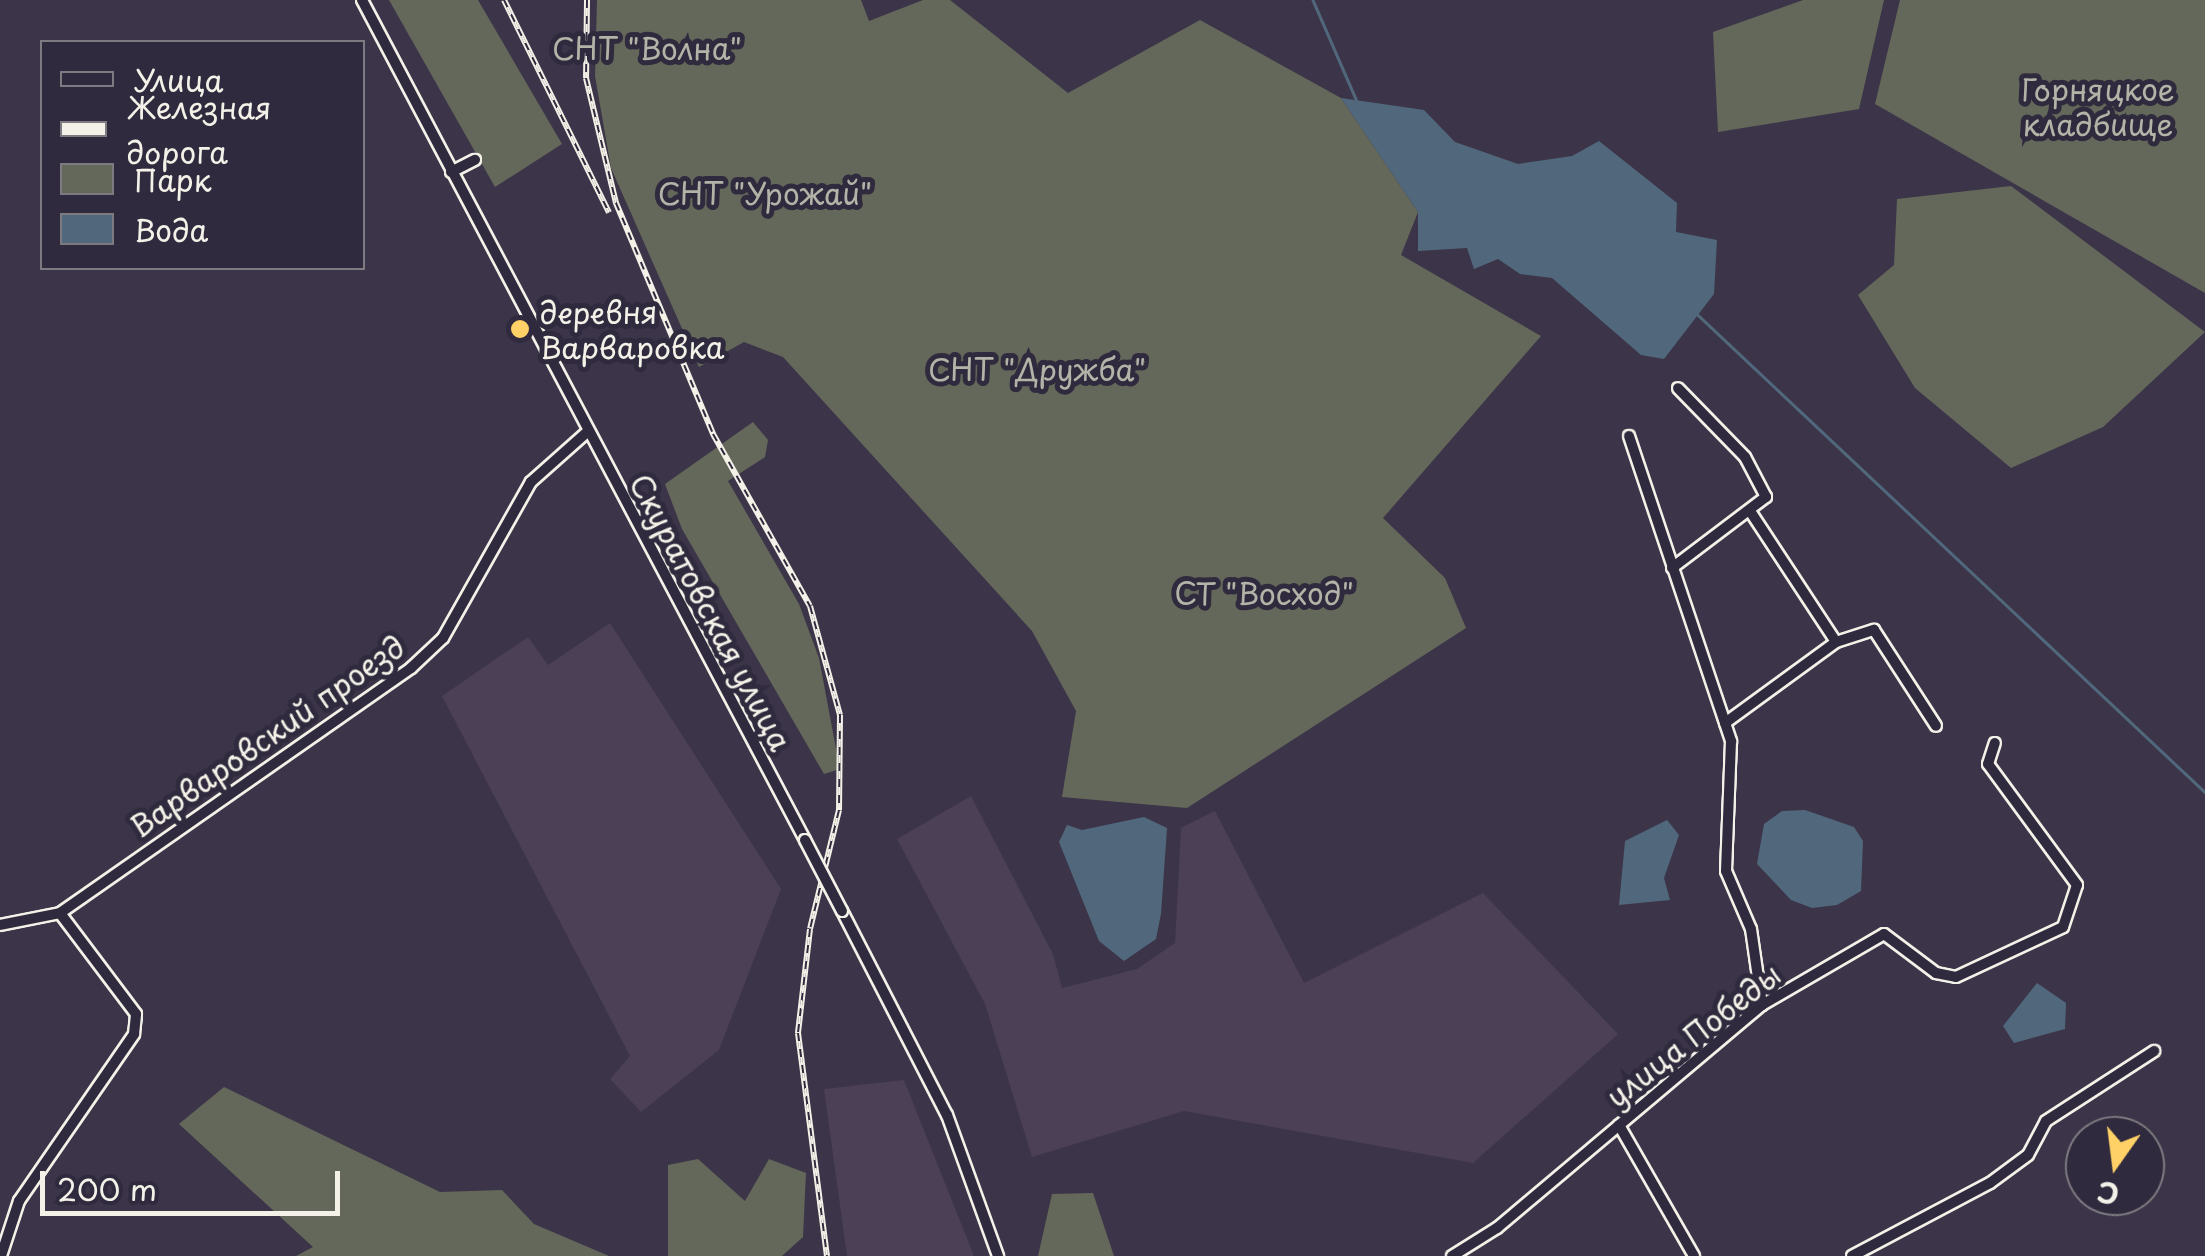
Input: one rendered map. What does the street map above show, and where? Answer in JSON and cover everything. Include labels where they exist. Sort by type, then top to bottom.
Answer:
[{"type":"street","name":"Скуратовская улица","points":[[362,0],[947,1115],[998,1256]]},
{"type":"street","points":[[451,172],[475,160]]},
{"type":"street","points":[[1672,568],[1752,514],[1765,484],[1678,388]]},
{"type":"street","name":"Варваровский проезд","points":[[0,926],[60,913],[411,668],[444,638],[531,482],[586,433]]},
{"type":"street","points":[[1630,436],[1731,742],[1726,870],[1751,928],[1762,1005]]},
{"type":"street","points":[[1752,514],[1836,642]]},
{"type":"street","points":[[1725,723],[1836,642],[1874,630],[1936,726]]},
{"type":"street","name":"улица Победы","points":[[1452,1256],[1619,1125],[1762,1005],[1884,934],[1936,973],[1956,977],[2063,926],[2077,900],[2056,847],[1988,764],[1995,743]]},
{"type":"street","points":[[1,1256],[18,1201],[134,1034],[136,1014],[60,913]]},
{"type":"street","points":[[1852,1256],[1990,1183],[2028,1155],[2046,1121],[2154,1051]]},
{"type":"street","points":[[1619,1125],[1694,1256]]},
{"type":"shaded area","points":[[610,623],[781,889],[719,1050],[641,1112],[610,1079],[630,1056],[442,696],[528,637],[548,665]]},
{"type":"shaded area","points":[[971,796],[1053,954],[1062,988],[1137,969],[1175,943],[1181,828],[1215,811],[1304,983],[1483,893],[1618,1034],[1473,1163],[1184,1111],[1032,1157],[985,1004],[897,839]]},
{"type":"shaded area","points":[[904,1080],[974,1256],[847,1256],[824,1089]]},
{"type":"green space","points":[[389,0],[478,0],[562,144],[495,187]]},
{"type":"green space","points":[[597,0],[861,0],[869,21],[923,0],[950,0],[1068,93],[1200,20],[1341,98],[1418,212],[1401,255],[1541,336],[1383,518],[1445,578],[1466,628],[1187,808],[1062,797],[1076,711],[1032,631],[783,357],[744,342],[699,367],[611,168],[595,76]]},
{"type":"green space","points":[[1803,0],[1884,0],[1859,109],[1718,132],[1713,32]]},
{"type":"green space","name":"Горняцкое кладбище","points":[[1900,0],[2205,0],[2205,293],[1875,104]]},
{"type":"green space","points":[[2011,186],[2205,332],[2103,427],[2011,468],[1915,388],[1858,295],[1894,265],[1897,199]]},
{"type":"green space","points":[[753,422],[768,440],[765,457],[728,481],[799,604],[819,658],[837,754],[837,770],[824,774],[682,529],[665,484]]},
{"type":"green space","points":[[224,1087],[440,1192],[502,1190],[534,1224],[609,1256],[296,1256],[313,1247],[179,1124]]},
{"type":"green space","points":[[698,1159],[745,1201],[769,1159],[806,1173],[803,1237],[782,1256],[668,1256],[668,1165]]},
{"type":"green space","points":[[1093,1193],[1114,1256],[1038,1256],[1052,1194]]},
{"type":"water","points":[[1341,98],[1424,110],[1455,142],[1518,164],[1572,156],[1599,141],[1677,203],[1676,232],[1717,240],[1714,294],[1664,359],[1641,355],[1552,278],[1520,274],[1498,259],[1474,269],[1467,248],[1418,251],[1418,212]]},
{"type":"water","points":[[1805,810],[1854,827],[1863,841],[1861,891],[1837,905],[1812,908],[1791,900],[1757,864],[1764,824],[1782,811]]},
{"type":"water","points":[[1144,817],[1167,828],[1161,914],[1156,939],[1124,961],[1099,941],[1059,842],[1067,825],[1082,830]]},
{"type":"water","points":[[1667,820],[1679,835],[1664,878],[1670,900],[1619,905],[1625,841]]},
{"type":"water","points":[[2037,983],[2066,1003],[2065,1029],[2014,1043],[2003,1026]]},
{"type":"waterway","points":[[1313,0],[1356,99]]},
{"type":"waterway","points":[[1697,314],[2205,792]]},
{"type":"railway","points":[[504,0],[609,212]]},
{"type":"railway","points":[[587,0],[586,78],[616,203],[713,434],[810,606],[840,715],[839,810],[810,929],[798,1033],[827,1256]]},
{"type":"place","name":"деревня Варваровка","points":[[520,329]]},
{"type":"park label","name":"СНТ \"Волна\"","points":[[647,48]]},
{"type":"park label","name":"СНТ \"Урожай\"","points":[[765,193]]},
{"type":"park label","name":"СНТ \"Дружба\"","points":[[1037,369]]},
{"type":"park label","name":"СТ \"Восход\"","points":[[1264,593]]}]
